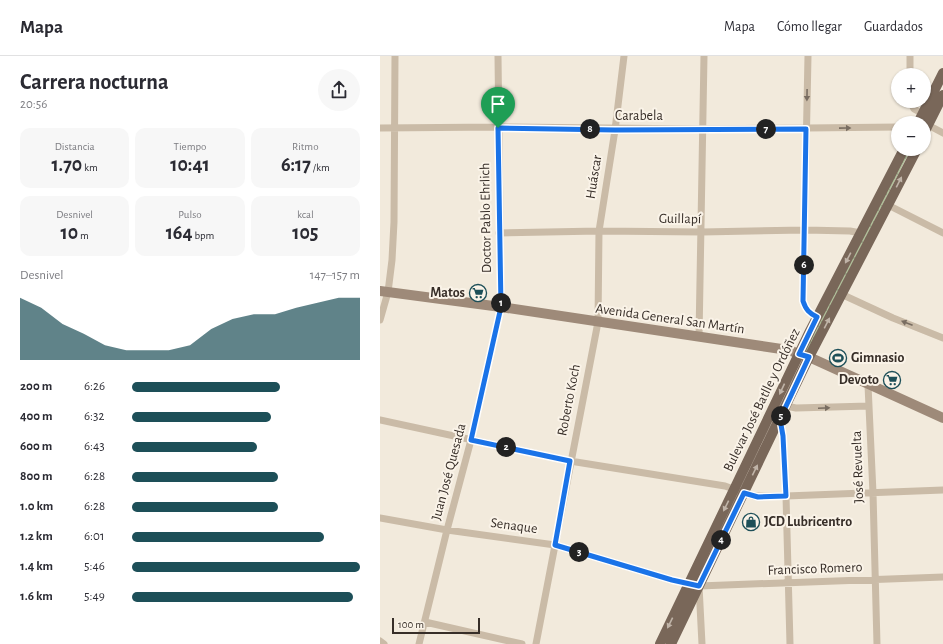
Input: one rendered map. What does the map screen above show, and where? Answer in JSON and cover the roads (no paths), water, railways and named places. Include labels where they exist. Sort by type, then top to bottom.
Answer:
[{"type":"main road","points":[[928,116],[943,73]]},
{"type":"main road","points":[[930,116],[943,95]]},
{"type":"main road","name":"Bulevar José Batlle y Ordóñez","points":[[660,644],[817,317],[900,156]]},
{"type":"main road","name":"Bulevar José Batlle y Ordóñez","points":[[671,644],[809,357],[913,156]]},
{"type":"main road","name":"Avenida General San Martín","points":[[384,291],[788,350],[809,357],[943,418]]},
{"type":"street","points":[[380,320],[384,291],[391,275],[394,222],[395,56]]},
{"type":"street","name":"Doctor Pablo Ehrlich","points":[[498,56],[501,307]]},
{"type":"street","name":"Huáscar","points":[[599,231],[615,130],[624,56]]},
{"type":"street","points":[[699,337],[704,56]]},
{"type":"street","points":[[808,56],[803,301],[805,308],[809,313],[817,317]]},
{"type":"street","points":[[910,56],[910,68]]},
{"type":"street","points":[[914,108],[920,116]]},
{"type":"street","points":[[931,126],[943,133]]},
{"type":"street","name":"Carabela","points":[[380,128],[703,130],[891,127]]},
{"type":"street","points":[[888,206],[943,233]]},
{"type":"street","name":"Guillapí","points":[[499,232],[702,232],[805,230],[850,231],[861,234]]},
{"type":"street","name":"Roberto Koch","points":[[536,644],[570,461],[598,322],[599,231]]},
{"type":"street","points":[[841,294],[893,318],[943,338]]},
{"type":"street","name":"Juan José Quesada","points":[[419,644],[471,440],[501,307]]},
{"type":"street","name":"José Revuelta","points":[[868,385],[873,494],[877,644]]},
{"type":"street","points":[[786,406],[796,408],[869,406]]},
{"type":"street","points":[[780,419],[783,436],[786,496],[790,644]]},
{"type":"street","points":[[380,420],[570,461],[725,486],[758,497],[873,494],[943,490]]},
{"type":"street","name":"Senaque","points":[[380,518],[447,530],[555,545],[688,584]]},
{"type":"street","name":"Francisco Romero","points":[[688,584],[699,586],[943,577]]},
{"type":"street","points":[[699,586],[702,644]]},
{"type":"street","points":[[425,622],[522,644]]},
{"type":"street","points":[[380,641],[384,644]]},
{"type":"place","name":"Matos","points":[[478,293]]},
{"type":"place","name":"Gimnasio","points":[[838,358]]},
{"type":"place","name":"Devoto","points":[[892,380]]},
{"type":"place","name":"JCD Lubricentro","points":[[751,522]]}]
